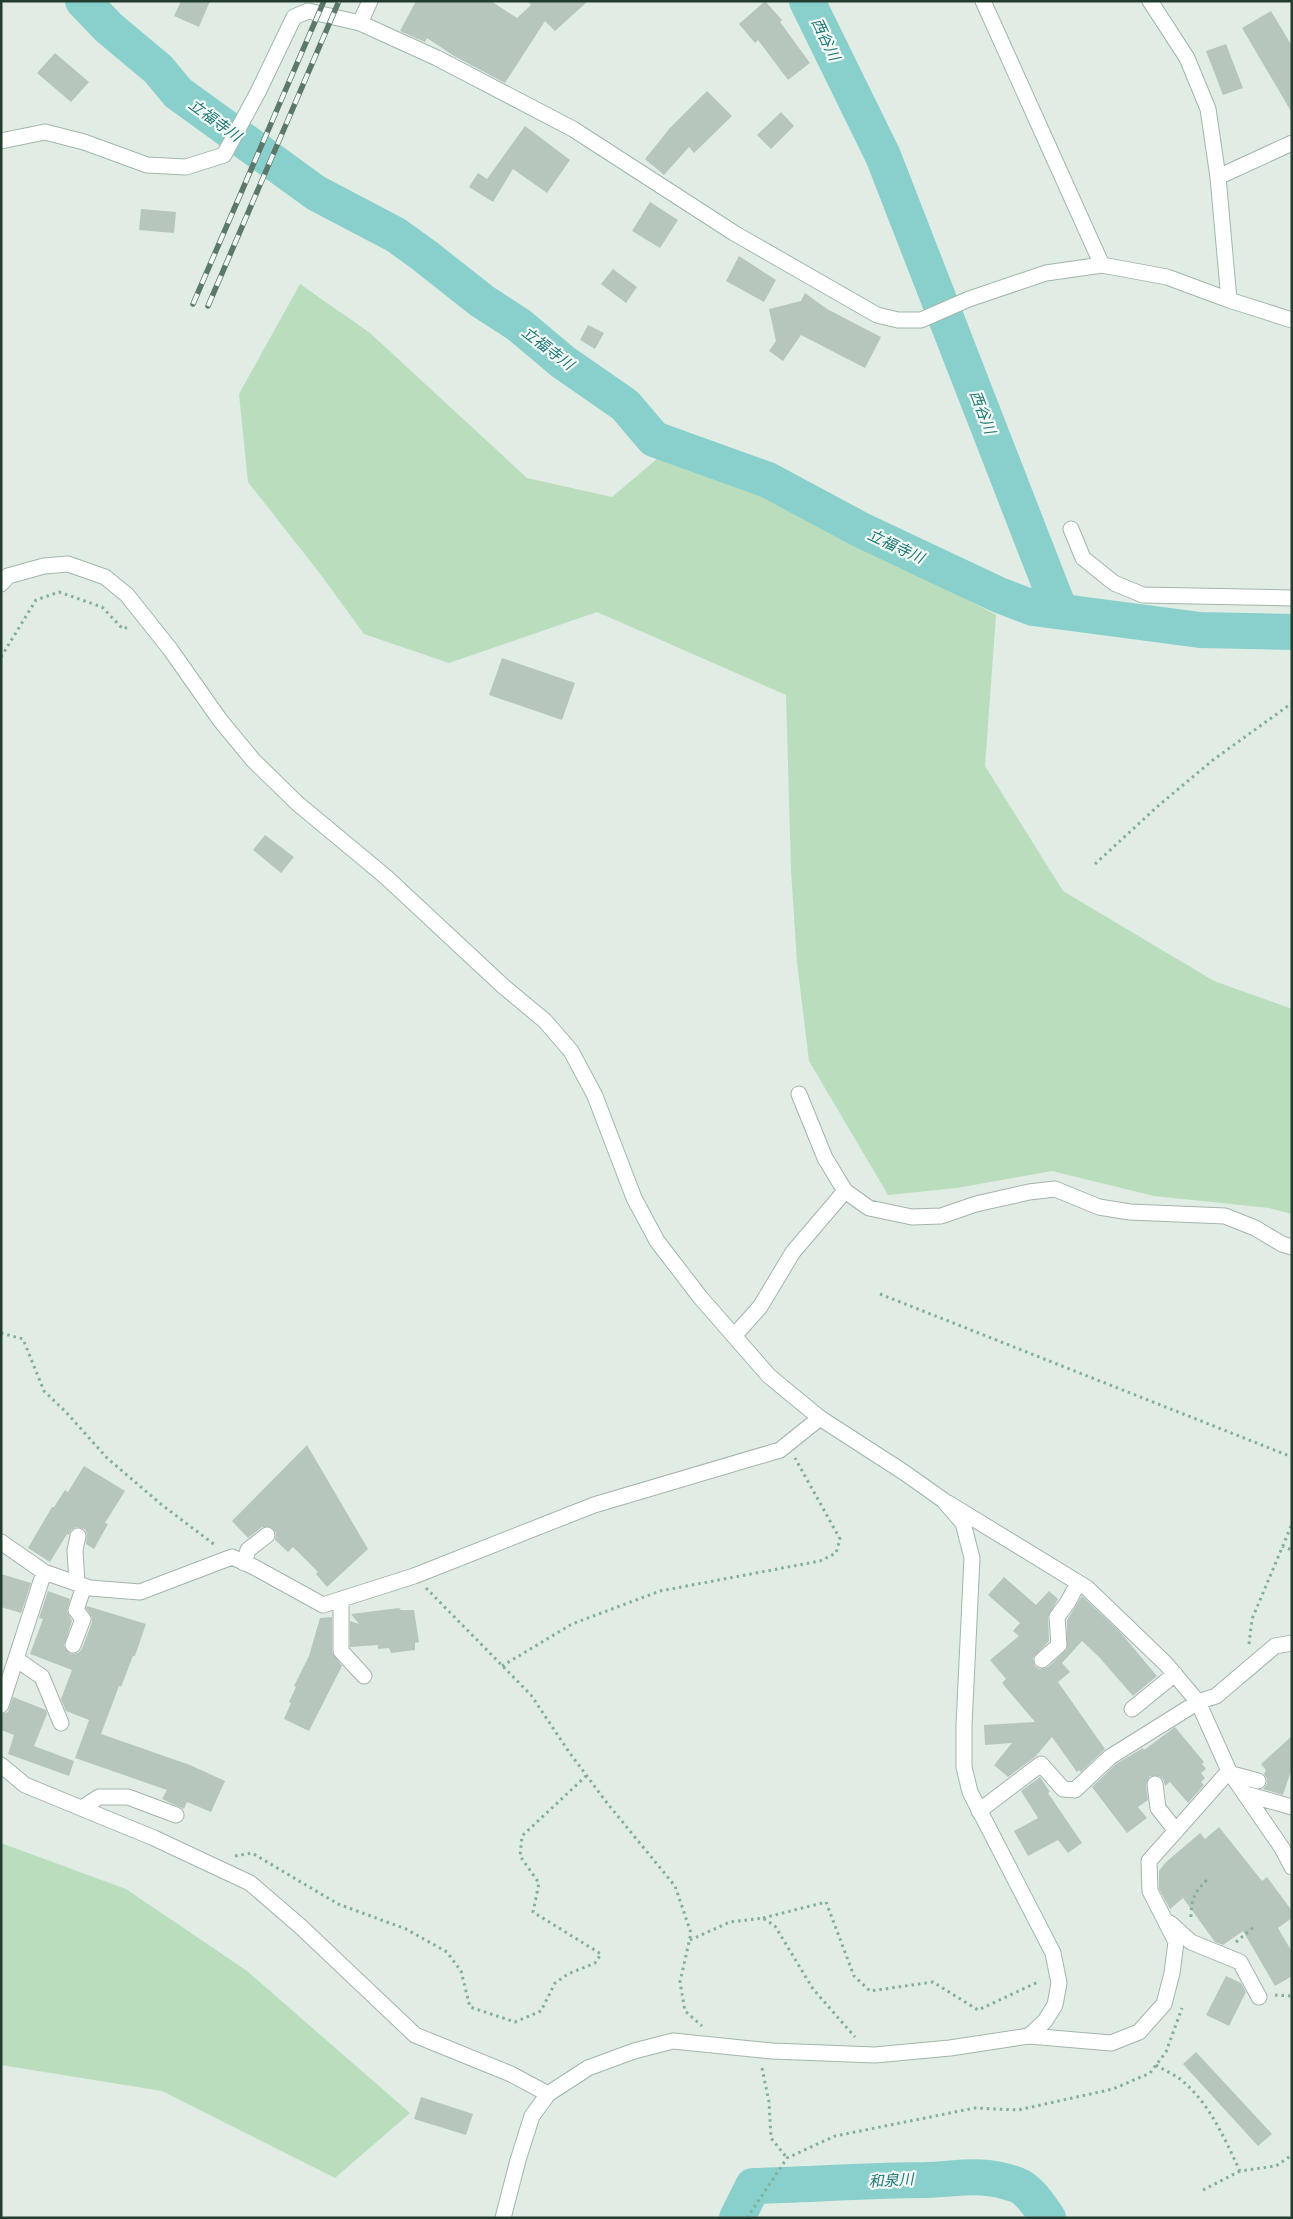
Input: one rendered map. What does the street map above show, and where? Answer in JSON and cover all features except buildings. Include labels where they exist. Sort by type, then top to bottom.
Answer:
[{"type":"street","points":[[360,23],[370,1]]},
{"type":"street","points":[[983,1],[1102,265]]},
{"type":"street","points":[[1150,1],[1187,58],[1208,109],[1218,177],[1229,300]]},
{"type":"street","points":[[1,141],[45,132],[84,142],[148,165],[186,167],[224,155],[258,92],[294,17],[310,6],[360,23],[430,54],[573,129],[734,233],[877,315],[898,320],[921,320],[969,299],[1046,273],[1102,265],[1167,277],[1229,300],[1292,320]]},
{"type":"street","points":[[1218,177],[1292,143]]},
{"type":"street","points":[[1071,530],[1083,558],[1114,584],[1143,595],[1292,598]]},
{"type":"street","points":[[1,584],[8,576],[44,566],[68,564],[105,577],[128,595],[170,649],[220,720],[252,760],[297,803],[386,877],[502,986],[545,1021],[571,1051],[595,1096],[634,1198],[657,1241],[700,1297],[769,1376],[820,1418],[906,1473],[943,1500],[1087,1588],[1174,1674],[1198,1702],[1230,1772],[1282,1848],[1292,1867]]},
{"type":"street","points":[[799,1094],[826,1158],[844,1191],[869,1208],[912,1217],[941,1216],[976,1204],[1029,1192],[1055,1189],[1099,1206],[1130,1212],[1225,1216],[1255,1228],[1282,1244],[1292,1247]]},
{"type":"street","points":[[734,1336],[760,1307],[793,1252],[844,1191]]},
{"type":"street","points":[[238,1560],[324,1605],[414,1576],[594,1505],[780,1450],[820,1418]]},
{"type":"street","points":[[943,1500],[963,1523],[972,1558],[967,1622],[964,1767],[970,1792],[978,1811],[1053,1953],[1060,1983],[1055,2005],[1045,2021],[1029,2036]]},
{"type":"street","points":[[1,1542],[44,1572],[81,1584],[140,1592],[238,1560],[267,1535]]},
{"type":"street","points":[[73,1645],[83,1619],[76,1610],[81,1584],[75,1550],[78,1536]]},
{"type":"street","points":[[1,1705],[44,1572]]},
{"type":"street","points":[[1042,1660],[1059,1645],[1057,1617],[1078,1583]]},
{"type":"street","points":[[341,1600],[341,1651],[364,1676]]},
{"type":"street","points":[[978,1811],[1041,1764],[1063,1789],[1075,1790],[1110,1757],[1198,1702],[1216,1696],[1275,1646],[1292,1643]]},
{"type":"street","points":[[16,1659],[42,1677],[61,1723]]},
{"type":"street","points":[[1132,1709],[1174,1674]]},
{"type":"street","points":[[1,1765],[25,1785],[250,1882],[300,1926],[415,2035],[511,2074],[548,2094]]},
{"type":"street","points":[[1230,1772],[1258,1780]]},
{"type":"street","points":[[503,2218],[532,2116],[548,2094],[588,2068],[642,2049],[673,2041],[732,2047],[872,2055],[950,2048],[1029,2036],[1111,2043],[1139,2032],[1164,2004],[1172,1973],[1176,1942],[1150,1891],[1149,1861],[1230,1772]]},
{"type":"street","points":[[1155,1784],[1158,1808],[1176,1831]]},
{"type":"street","points":[[1246,1794],[1292,1807]]},
{"type":"street","points":[[82,1808],[99,1797],[128,1796],[176,1815]]},
{"type":"street","points":[[1164,1917],[1191,1942],[1240,1962],[1259,1997]]},
{"type":"path","points":[[1,657],[36,600],[59,592],[102,607],[123,629],[146,619]]},
{"type":"path","points":[[1094,864],[1158,806],[1213,760],[1292,703]]},
{"type":"path","points":[[880,1294],[1292,1457]]},
{"type":"path","points":[[1,1333],[23,1339],[44,1391],[66,1412],[106,1458],[162,1505],[238,1560]]},
{"type":"path","points":[[502,1666],[572,1624],[660,1591],[820,1561],[836,1553],[840,1539],[788,1444]]},
{"type":"path","points":[[1246,1672],[1252,1619],[1292,1524]]},
{"type":"path","points":[[1282,1546],[1292,1550]]},
{"type":"path","points":[[414,1576],[531,1696],[586,1776],[675,1886],[691,1933],[680,1982],[685,2011],[732,2047],[743,2058],[764,2069],[772,2138],[787,2158]]},
{"type":"path","points":[[206,1863],[252,1853],[338,1904],[406,1929],[447,1952],[461,1971],[470,2007],[515,2022],[541,2011],[555,1983],[568,1974],[595,1963],[601,1954],[534,1912],[539,1883],[520,1856],[522,1836],[586,1776]]},
{"type":"path","points":[[1191,1942],[1191,1904],[1196,1890],[1207,1880]]},
{"type":"path","points":[[690,1940],[730,1922],[763,1918],[826,1902],[854,1976],[870,1992],[933,1982],[978,2010],[1058,1973]]},
{"type":"path","points":[[763,1918],[774,1926],[813,1990],[872,2055]]},
{"type":"path","points":[[746,2218],[787,2158],[836,2136],[975,2108],[1018,2110],[1113,2089],[1150,2073],[1166,2052],[1182,2012],[1183,2003]]},
{"type":"path","points":[[1156,2065],[1180,2079],[1198,2098],[1218,2124],[1240,2171]]},
{"type":"path","points":[[1203,2190],[1240,2171],[1276,2166],[1292,2155]]},
{"type":"green space","points":[[300,284],[370,333],[527,478],[612,497],[671,447],[771,491],[809,515],[996,615],[985,766],[1063,891],[1214,981],[1292,1009],[1292,1214],[1269,1208],[1154,1196],[1052,1171],[957,1188],[888,1195],[809,1061],[797,962],[791,870],[786,695],[597,612],[449,663],[364,634],[318,571],[248,482],[239,394]]},
{"type":"green space","points":[[1,1843],[126,1889],[247,1971],[410,2113],[335,2178],[162,2091],[1,2065]]},
{"type":"waterway","name":"立福寺川","points":[[83,1],[109,28],[158,69],[178,93],[316,193],[396,235],[425,256],[482,301],[519,325],[563,362],[625,405],[654,439],[768,480],[861,530],[999,595],[1033,608],[1200,630],[1292,632]]},
{"type":"waterway","name":"西谷川","points":[[807,1],[883,156],[1060,611]]},
{"type":"waterway","name":"和泉川","points":[[737,2218],[753,2186],[971,2177],[1005,2181],[1022,2187],[1048,2218]]},
{"type":"railway","points":[[193,304],[324,1]]},
{"type":"railway","points":[[208,306],[339,1]]}]
